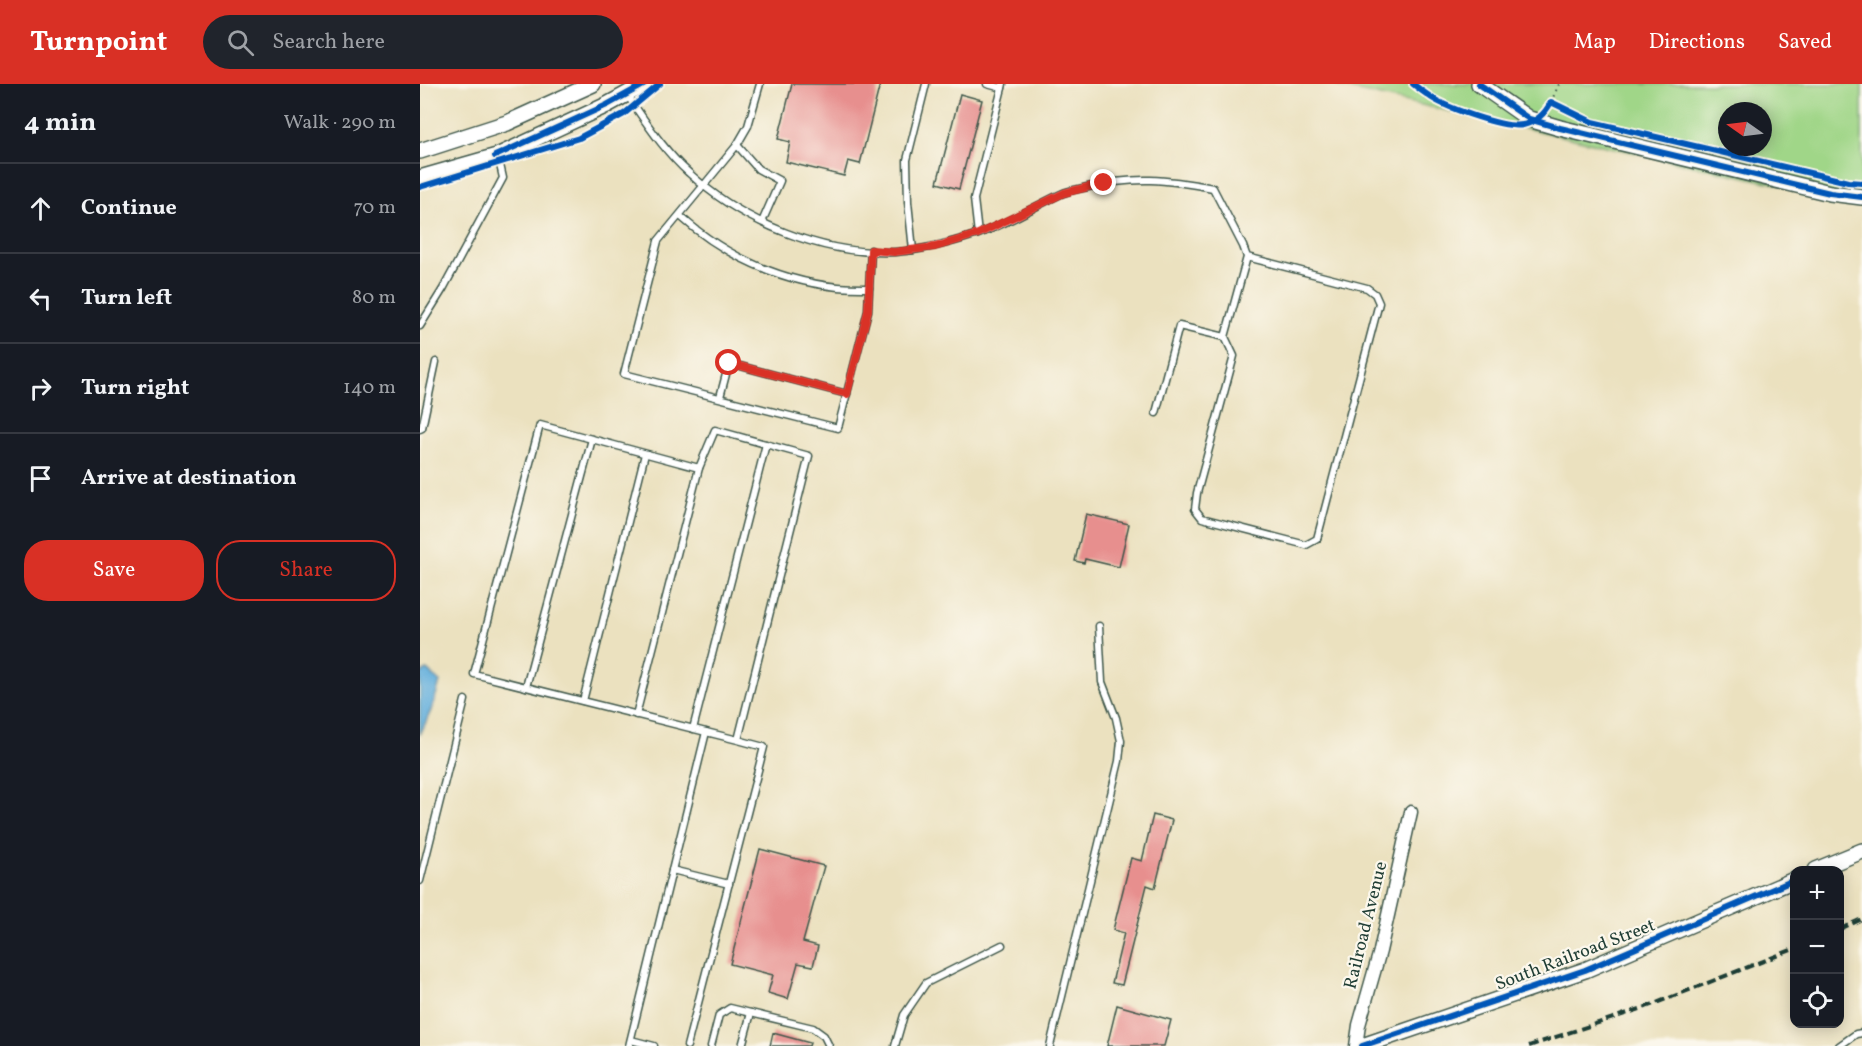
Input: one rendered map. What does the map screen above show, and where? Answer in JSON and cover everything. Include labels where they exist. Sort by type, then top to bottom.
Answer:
[{"type":"street","points":[[420,151],[507,123],[593,84]]},
{"type":"street","points":[[420,178],[497,156],[607,105],[623,89],[645,84]]},
{"type":"street","points":[[1479,84],[1498,99],[1534,121],[1830,193],[1862,196]]},
{"type":"street","name":"Railroad Avenue","points":[[1356,1046],[1359,1025],[1380,951],[1411,812]]},
{"type":"street","points":[[1826,866],[1862,851]]},
{"type":"street","name":"South Railroad Street","points":[[1362,1046],[1585,970],[1790,882]]},
{"type":"lane","points":[[760,84],[748,126],[737,145],[658,242],[624,374],[838,428],[868,311],[871,250]]},
{"type":"lane","points":[[913,249],[908,202],[907,160],[926,84]]},
{"type":"lane","points":[[978,234],[974,199],[1003,86],[987,84]]},
{"type":"lane","points":[[623,89],[663,146],[688,173],[721,198],[762,222],[782,232],[813,242],[894,252],[935,247],[978,234],[1064,193],[1104,183],[1137,179],[1168,180],[1213,188],[1244,246],[1247,257],[1225,337],[1234,356],[1195,508],[1202,518],[1306,545],[1317,539],[1379,303],[1374,294],[1366,288],[1247,257]]},
{"type":"lane","points":[[737,145],[758,169],[780,181],[762,222]]},
{"type":"lane","points":[[420,326],[443,289],[503,178],[497,156]]},
{"type":"lane","points":[[680,216],[720,246],[748,262],[779,275],[825,286],[847,289],[869,288]]},
{"type":"lane","points":[[1156,413],[1179,326],[1225,337]]},
{"type":"lane","points":[[420,429],[422,429],[436,362]]},
{"type":"lane","points":[[720,397],[729,363],[847,394]]},
{"type":"lane","points":[[687,1046],[764,747],[474,674],[540,425],[699,468]]},
{"type":"lane","points":[[636,715],[699,468],[715,430],[809,456],[738,740]]},
{"type":"lane","points":[[526,687],[592,439]]},
{"type":"lane","points":[[693,729],[766,444]]},
{"type":"lane","points":[[583,701],[645,454]]},
{"type":"lane","points":[[1050,1046],[1119,761],[1121,741],[1116,718],[1102,682],[1099,626]]},
{"type":"lane","points":[[420,881],[465,700]]},
{"type":"lane","points":[[654,1046],[630,1043],[706,732]]},
{"type":"lane","points":[[672,870],[729,884]]},
{"type":"lane","points":[[895,1046],[904,1015],[926,983],[1002,945]]},
{"type":"lane","points":[[711,1046],[719,1015],[730,1008],[813,1028],[824,1036],[829,1046]]},
{"type":"lane","points":[[742,1046],[751,1013]]},
{"type":"lane","points":[[1839,1046],[1862,1032]]},
{"type":"path","points":[[1534,121],[1545,113],[1558,84]]},
{"type":"path","points":[[1551,102],[1562,107]]},
{"type":"green space","points":[[1336,84],[1862,84],[1862,203],[1336,86]]},
{"type":"water","points":[[427,670],[440,682],[420,735],[420,673]]},
{"type":"building","points":[[792,84],[880,84],[860,164],[848,161],[844,176],[786,162],[790,142],[778,139]]},
{"type":"building","points":[[960,94],[982,100],[959,189],[937,183]]},
{"type":"building","points":[[1086,514],[1129,524],[1119,567],[1085,559],[1084,563],[1075,561]]},
{"type":"building","points":[[1153,815],[1172,820],[1155,888],[1147,885],[1122,985],[1112,983],[1124,933],[1113,930],[1131,858],[1142,861]]},
{"type":"building","points":[[760,849],[824,866],[803,942],[818,946],[813,966],[798,963],[788,999],[768,993],[773,975],[730,964]]},
{"type":"building","points":[[1117,1005],[1171,1020],[1164,1046],[1107,1046]]},
{"type":"building","points":[[773,1033],[810,1043],[809,1046],[770,1046]]},
{"type":"railway","points":[[1844,927],[1862,919]]},
{"type":"railway","points":[[1529,1046],[1646,1007],[1790,951]]},
{"type":"cycle path","points":[[495,156],[607,105],[645,84]]},
{"type":"cycle path","points":[[420,187],[579,138],[624,114],[660,84]]},
{"type":"cycle path","points":[[1413,84],[1432,98],[1450,107],[1503,124],[1523,125],[1532,122],[1543,114],[1551,102],[1592,122],[1848,182],[1862,183]]},
{"type":"cycle path","points":[[1479,84],[1529,119],[1830,193],[1862,197]]},
{"type":"cycle path","points":[[1362,1046],[1585,970],[1790,882]]},
{"type":"route","points":[[729,363],[847,394],[868,311],[871,250],[894,252],[935,247],[978,234],[1064,193],[1104,183]]}]
